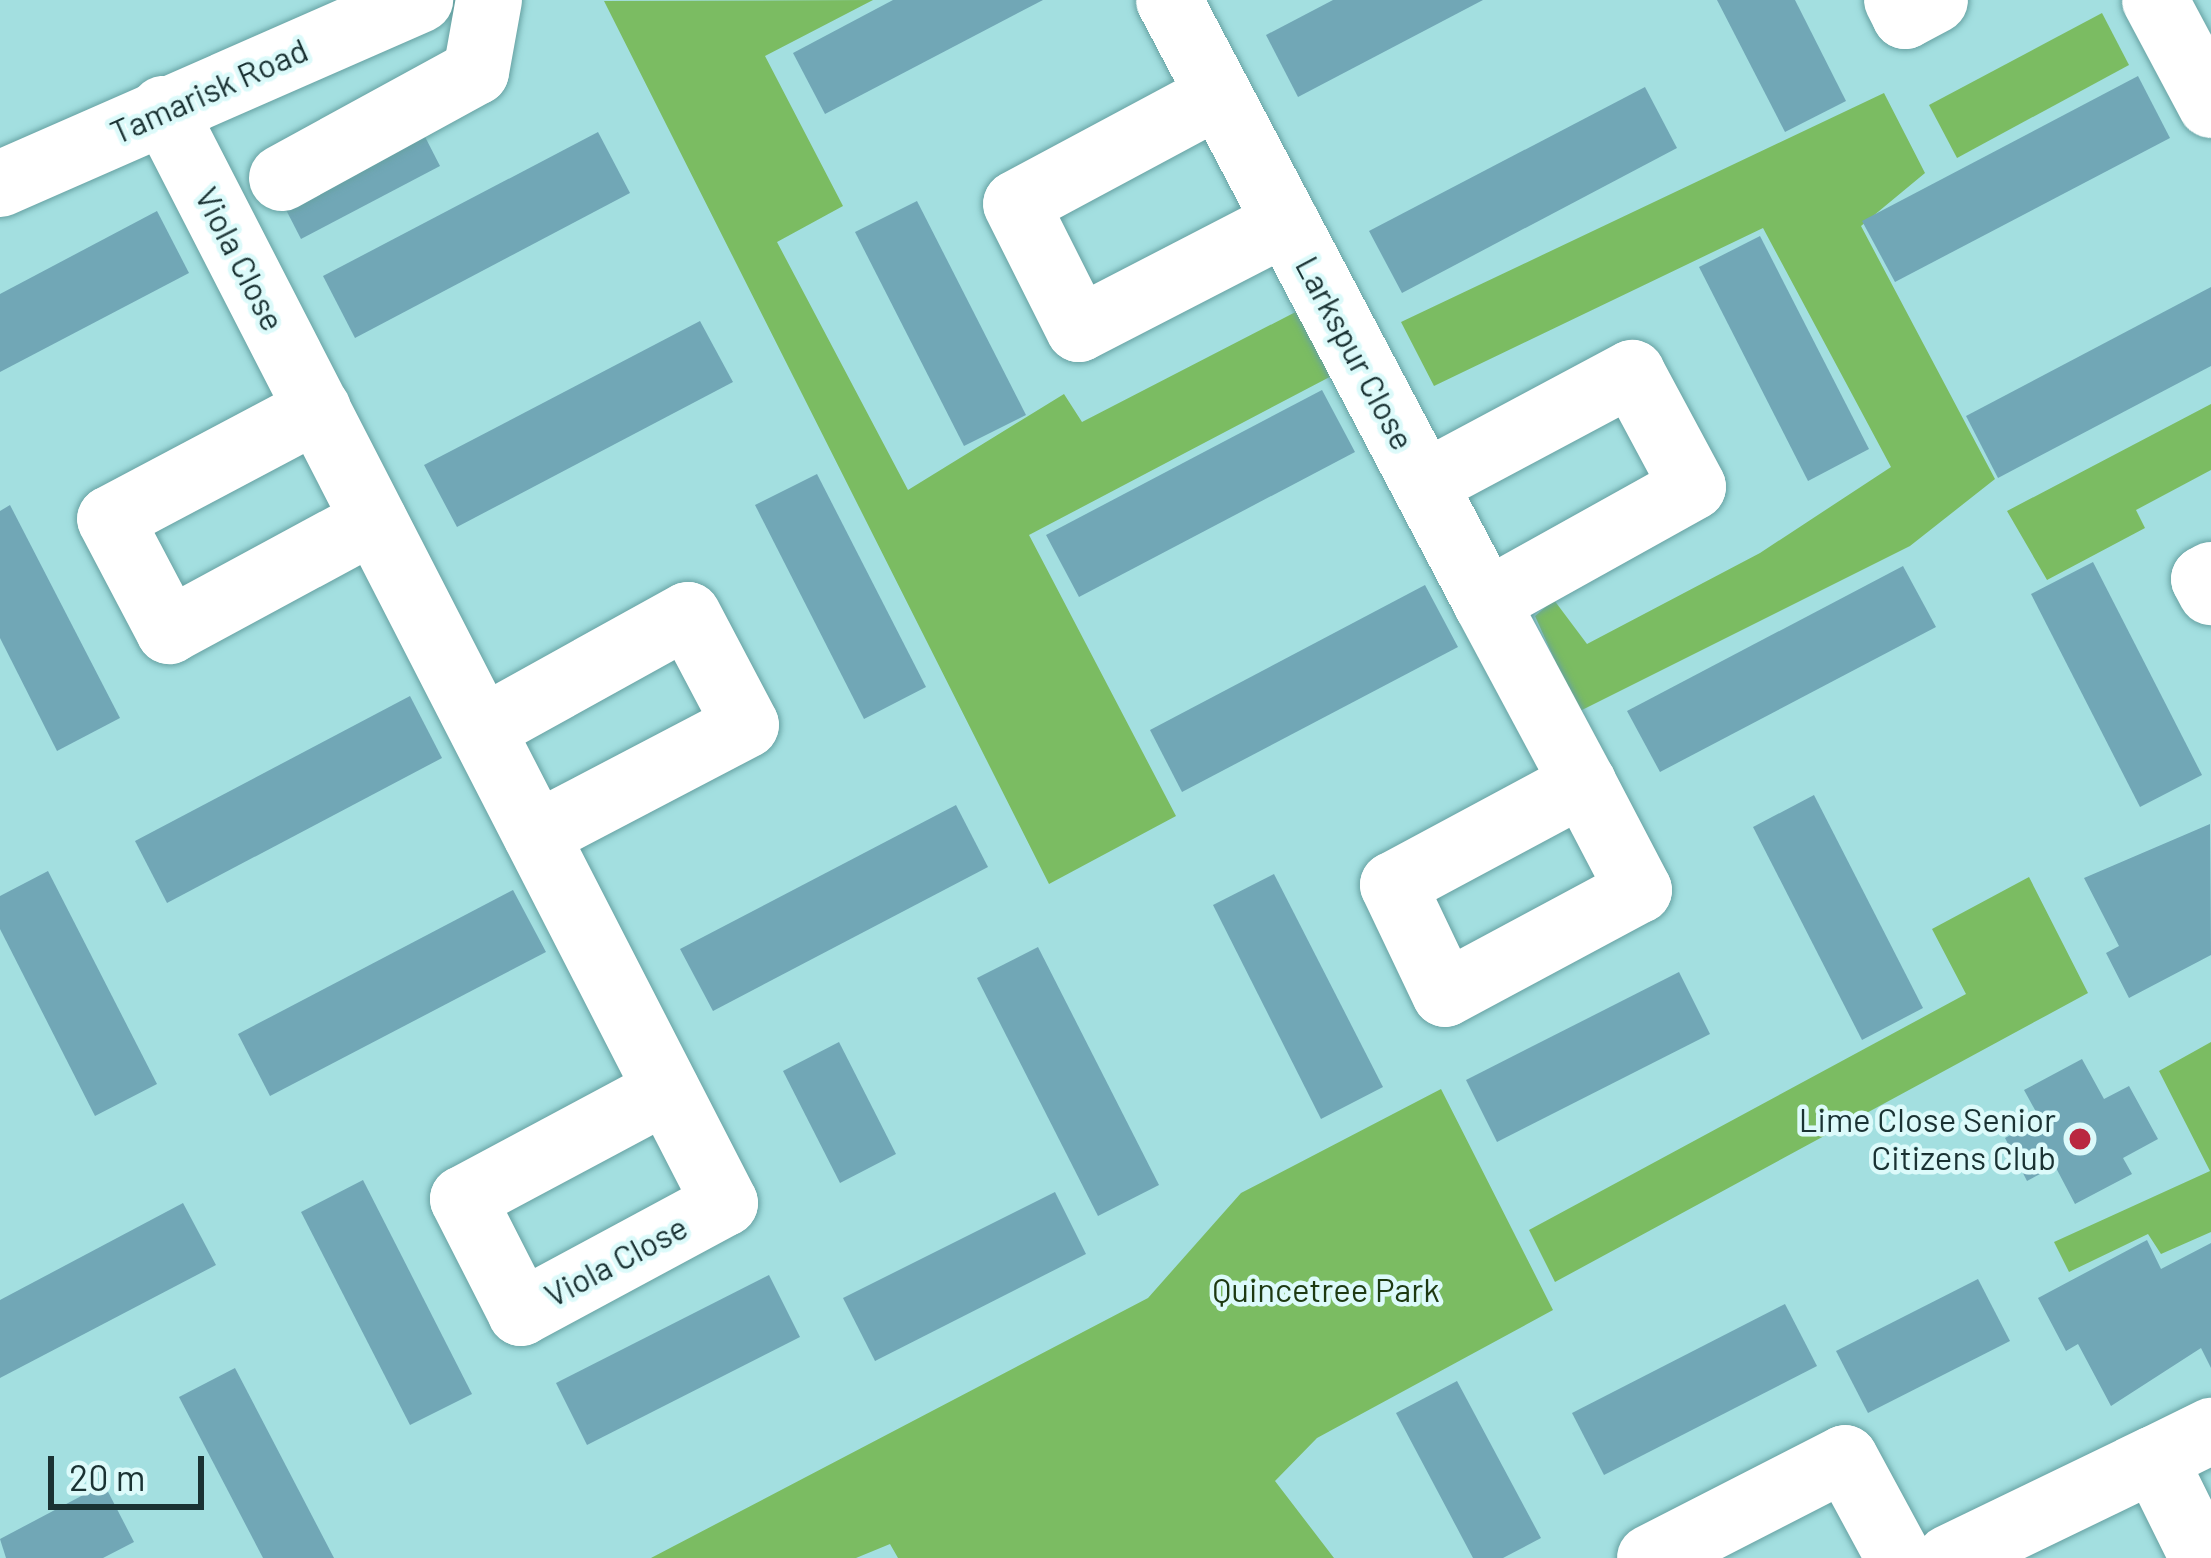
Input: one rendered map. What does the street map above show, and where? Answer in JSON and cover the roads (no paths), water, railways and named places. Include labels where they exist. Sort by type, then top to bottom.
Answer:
[{"type":"street","name":"Tamarisk Road","points":[[0,184],[420,0]]},
{"type":"street","points":[[282,178],[476,72],[489,0]]},
{"type":"street","name":"Larkspur Close","points":[[1169,0],[1583,783]]},
{"type":"street","points":[[1897,0],[1905,16],[1935,0]]},
{"type":"street","points":[[2155,0],[2210,99]]},
{"type":"street","name":"Larkspur Close","points":[[1220,95],[1016,204],[1079,329],[1286,222]]},
{"type":"street","name":"Viola Close","points":[[163,110],[667,1090]]},
{"type":"street","name":"Larkspur Close","points":[[1424,484],[1632,373],[1693,487],[1486,602]]},
{"type":"street","points":[[318,409],[110,519],[169,632],[374,520]]},
{"type":"street","points":[[2211,575],[2204,578],[2211,592]]},
{"type":"street","points":[[482,729],[688,615],[746,725],[536,835]]},
{"type":"street","points":[[1949,1558],[2182,1445],[2204,1558]]},
{"type":"street","points":[[1650,1558],[1726,1541],[1845,1458],[1899,1558]]},
{"type":"place","name":"Lime Close Senior Citizens Club","points":[[2080,1139]]},
{"type":"park label","name":"Quincetree Park","points":[[1326,1290]]}]
